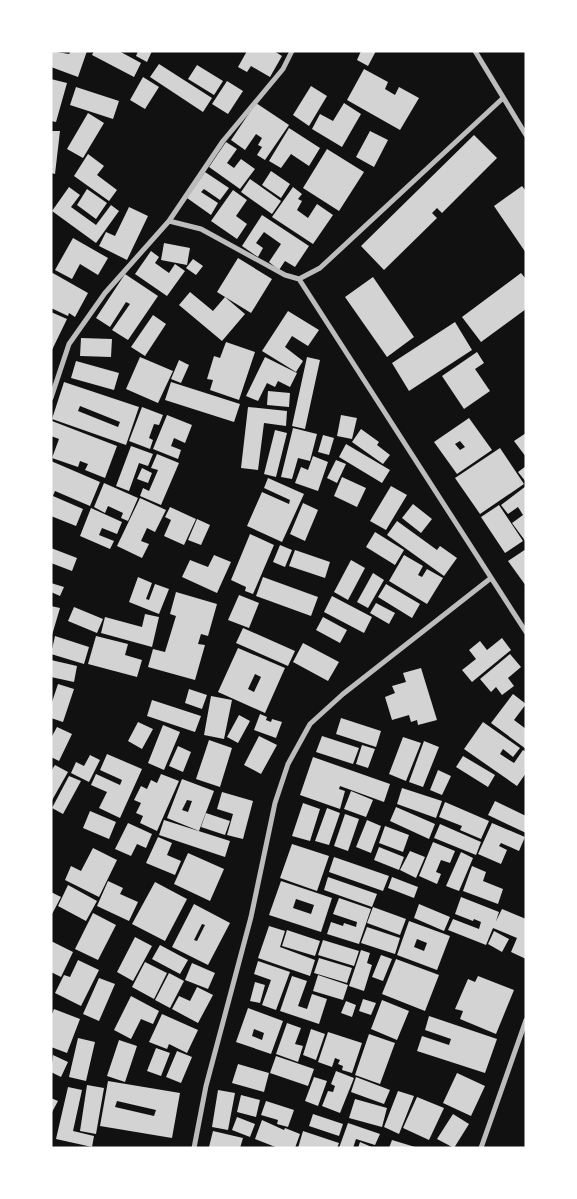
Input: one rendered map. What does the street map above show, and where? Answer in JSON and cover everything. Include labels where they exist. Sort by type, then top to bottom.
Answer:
[{"type":"street","points":[[51,398],[69,344],[105,293],[169,221],[223,141],[283,69],[292,51]]},
{"type":"street","points":[[475,51],[502,99],[526,135]]},
{"type":"street","points":[[299,280],[320,268],[502,99]]},
{"type":"street","points":[[169,221],[201,229],[285,275],[299,280],[526,632]]},
{"type":"street","points":[[194,1148],[206,1086],[251,917],[274,803],[288,764],[310,724],[343,694],[491,578]]},
{"type":"street","points":[[481,1148],[526,1020]]},
{"type":"building","points":[[51,51],[69,54],[71,51],[87,51],[78,77],[51,67]]},
{"type":"building","points":[[94,51],[119,51],[141,63],[134,77],[92,55]]},
{"type":"building","points":[[138,51],[152,51],[147,62],[136,56]]},
{"type":"building","points":[[247,51],[274,51],[282,56],[270,77],[251,66],[247,72],[238,67]]},
{"type":"building","points":[[361,51],[376,51],[368,66],[357,60]]},
{"type":"building","points":[[159,64],[212,98],[203,112],[150,77]]},
{"type":"building","points":[[197,65],[223,81],[214,95],[188,79]]},
{"type":"building","points":[[364,69],[388,82],[385,89],[395,95],[399,87],[419,98],[400,130],[347,100]]},
{"type":"building","points":[[143,77],[159,87],[145,109],[130,100]]},
{"type":"building","points":[[51,79],[67,83],[56,122],[51,121]]},
{"type":"building","points":[[227,81],[243,91],[228,114],[212,104]]},
{"type":"building","points":[[311,86],[327,96],[309,126],[293,115]]},
{"type":"building","points":[[76,87],[119,101],[113,119],[70,105]]},
{"type":"building","points":[[256,103],[289,125],[265,160],[257,155],[262,147],[258,145],[262,138],[256,134],[245,150],[231,140]]},
{"type":"building","points":[[344,103],[361,114],[342,147],[312,129],[320,114],[333,121]]},
{"type":"building","points":[[88,113],[104,123],[83,158],[67,149]]},
{"type":"building","points":[[289,128],[320,148],[309,166],[291,154],[281,168],[269,161]]},
{"type":"building","points":[[51,131],[60,131],[55,174],[51,173]]},
{"type":"building","points":[[370,131],[388,140],[374,167],[356,157]]},
{"type":"building","points":[[474,135],[497,158],[442,213],[437,208],[432,213],[437,218],[384,270],[361,246]]},
{"type":"building","points":[[226,142],[237,149],[227,163],[234,168],[241,159],[255,169],[240,189],[209,167]]},
{"type":"building","points":[[327,149],[364,172],[339,211],[303,188]]},
{"type":"building","points":[[88,154],[104,166],[97,175],[117,190],[109,201],[74,176]]},
{"type":"building","points":[[271,171],[290,184],[281,198],[262,185]]},
{"type":"building","points":[[205,172],[229,188],[220,200],[204,189],[201,192],[218,203],[211,215],[187,198]]},
{"type":"building","points":[[250,179],[281,201],[272,214],[241,192]]},
{"type":"building","points":[[522,186],[526,191],[526,253],[494,206]]},
{"type":"building","points":[[69,187],[80,195],[71,207],[96,225],[111,205],[119,211],[96,243],[52,211]]},
{"type":"building","points":[[293,187],[302,194],[298,199],[302,201],[297,210],[308,218],[317,204],[333,215],[313,244],[272,217]]},
{"type":"building","points":[[87,189],[107,203],[96,219],[77,205]]},
{"type":"building","points":[[233,190],[247,200],[236,216],[247,224],[237,239],[211,221]]},
{"type":"building","points":[[129,207],[148,216],[127,260],[99,246],[106,232],[115,236]]},
{"type":"building","points":[[262,215],[309,246],[295,267],[285,261],[279,270],[269,262],[281,244],[264,232],[256,243],[263,248],[258,257],[242,246]]},
{"type":"building","points":[[73,238],[108,258],[98,275],[80,264],[72,279],[55,270]]},
{"type":"building","points":[[164,243],[190,248],[187,265],[161,260]]},
{"type":"building","points":[[151,251],[159,257],[155,263],[169,273],[175,264],[185,271],[167,296],[135,274]]},
{"type":"building","points":[[238,258],[272,279],[251,313],[217,292]]},
{"type":"building","points":[[193,259],[203,266],[196,275],[186,268]]},
{"type":"building","points":[[51,272],[88,293],[75,317],[69,313],[68,316],[51,308]]},
{"type":"building","points":[[521,273],[526,279],[526,309],[481,342],[462,317]]},
{"type":"building","points":[[125,274],[158,296],[128,340],[112,330],[130,304],[126,302],[110,327],[96,318]]},
{"type":"building","points":[[373,277],[414,337],[387,357],[345,297]]},
{"type":"building","points":[[190,292],[213,311],[225,297],[245,314],[222,341],[179,305]]},
{"type":"building","points":[[288,311],[319,330],[308,346],[292,336],[285,347],[303,361],[296,372],[262,351]]},
{"type":"building","points":[[51,312],[67,319],[51,352]]},
{"type":"building","points":[[153,315],[166,324],[145,356],[131,347]]},
{"type":"building","points":[[455,322],[472,350],[409,391],[392,363]]},
{"type":"building","points":[[81,338],[112,339],[111,357],[80,356]]},
{"type":"building","points":[[226,342],[255,352],[239,400],[210,390],[213,380],[207,379],[214,356],[220,358]]},
{"type":"building","points":[[477,352],[484,363],[475,369],[490,391],[464,409],[442,376]]},
{"type":"building","points":[[140,357],[173,371],[158,403],[126,389]]},
{"type":"building","points":[[265,357],[297,373],[290,387],[278,381],[275,387],[267,383],[258,401],[246,396]]},
{"type":"building","points":[[307,357],[320,360],[305,429],[292,426]]},
{"type":"building","points":[[179,360],[189,365],[181,383],[171,379]]},
{"type":"building","points":[[76,361],[119,373],[114,390],[71,378]]},
{"type":"building","points":[[64,382],[139,407],[126,445],[52,419]],"holes":[[[80,406],[120,422],[118,427],[78,411]]]},
{"type":"building","points":[[171,382],[240,404],[234,422],[165,400]]},
{"type":"building","points":[[268,391],[290,393],[289,407],[267,405]]},
{"type":"building","points":[[142,407],[163,415],[159,425],[154,424],[149,438],[153,440],[150,449],[129,441]]},
{"type":"building","points":[[248,407],[287,411],[286,426],[264,423],[258,470],[241,468]]},
{"type":"building","points":[[167,415],[192,425],[185,443],[174,438],[171,446],[181,450],[178,459],[153,449]]},
{"type":"building","points":[[341,415],[357,418],[352,439],[337,436]]},
{"type":"building","points":[[469,418],[492,450],[457,474],[434,442]],"holes":[[[460,441],[465,447],[460,450],[455,444]]]},
{"type":"building","points":[[52,421],[117,446],[105,478],[85,470],[88,464],[80,461],[78,467],[52,458],[59,439],[51,436]]},
{"type":"building","points":[[293,428],[317,434],[310,461],[298,458],[292,479],[281,477]]},
{"type":"building","points":[[361,429],[379,442],[377,445],[390,455],[383,464],[352,442]]},
{"type":"building","points":[[275,430],[287,433],[276,477],[264,474]]},
{"type":"building","points":[[526,433],[526,457],[514,441]]},
{"type":"building","points":[[323,435],[334,438],[329,455],[318,452]]},
{"type":"building","points":[[346,444],[390,470],[382,483],[339,457]]},
{"type":"building","points":[[131,446],[153,454],[148,466],[139,463],[129,491],[116,486]]},
{"type":"building","points":[[500,448],[524,484],[480,514],[455,478]]},
{"type":"building","points":[[157,454],[179,463],[161,505],[140,496],[143,488],[149,491],[158,470],[151,468]]},
{"type":"building","points":[[313,456],[328,462],[318,491],[295,483],[301,467],[308,470]]},
{"type":"building","points":[[336,460],[346,464],[337,483],[327,478]]},
{"type":"building","points":[[51,461],[100,482],[90,506],[55,491],[53,496],[83,509],[76,526],[51,516]]},
{"type":"building","points":[[526,466],[526,482],[518,472]]},
{"type":"building","points":[[142,468],[152,473],[148,483],[137,479]]},
{"type":"building","points":[[342,477],[366,488],[357,507],[334,496]]},
{"type":"building","points":[[268,478],[304,494],[282,542],[247,526],[262,492],[289,504],[290,500],[264,488]]},
{"type":"building","points":[[104,483],[138,498],[128,521],[121,518],[123,513],[108,506],[105,513],[94,507]]},
{"type":"building","points":[[391,486],[407,495],[386,530],[370,521]]},
{"type":"building","points":[[526,486],[526,542],[512,523],[523,515],[518,507],[508,514],[501,505]]},
{"type":"building","points":[[140,498],[166,510],[155,532],[147,528],[141,541],[149,544],[142,558],[117,546]]},
{"type":"building","points":[[303,503],[318,510],[305,541],[290,534]]},
{"type":"building","points":[[413,504],[432,519],[421,533],[402,518]]},
{"type":"building","points":[[499,505],[523,541],[505,553],[481,517]]},
{"type":"building","points":[[170,507],[196,519],[184,545],[164,536],[171,520],[165,517]]},
{"type":"building","points":[[91,508],[122,522],[117,534],[102,528],[99,535],[114,541],[110,549],[80,536]]},
{"type":"building","points":[[197,519],[210,525],[201,545],[188,540]]},
{"type":"building","points":[[397,521],[437,550],[440,546],[457,558],[444,576],[387,535]]},
{"type":"building","points":[[375,532],[404,550],[395,565],[366,547]]},
{"type":"building","points":[[250,534],[274,545],[253,594],[245,591],[246,587],[231,580]]},
{"type":"building","points":[[280,545],[292,550],[285,567],[273,562]]},
{"type":"building","points":[[51,548],[77,558],[72,571],[51,563]]},
{"type":"building","points":[[526,549],[526,586],[508,561]]},
{"type":"building","points":[[295,550],[330,562],[325,578],[289,566]]},
{"type":"building","points":[[214,555],[231,562],[217,593],[182,577],[190,560],[208,567]]},
{"type":"building","points":[[404,555],[423,566],[418,575],[422,577],[427,569],[443,578],[427,604],[389,581]]},
{"type":"building","points":[[351,560],[365,568],[348,600],[334,592]]},
{"type":"building","points":[[373,573],[384,580],[368,608],[357,602]]},
{"type":"building","points":[[138,577],[152,583],[146,599],[149,600],[155,584],[169,589],[159,614],[129,602]]},
{"type":"building","points":[[263,577],[318,597],[311,616],[256,596]]},
{"type":"building","points":[[51,583],[64,587],[60,596],[51,592]]},
{"type":"building","points":[[386,584],[420,604],[412,618],[378,597]]},
{"type":"building","points":[[176,592],[217,604],[208,636],[201,634],[198,644],[205,645],[195,680],[148,667],[153,649],[165,652],[176,616],[170,614]]},
{"type":"building","points":[[239,595],[259,603],[249,628],[228,620]]},
{"type":"building","points":[[332,596],[372,617],[364,633],[324,612]]},
{"type":"building","points":[[376,603],[395,613],[389,624],[370,613]]},
{"type":"building","points":[[51,606],[60,608],[52,635],[51,635]]},
{"type":"building","points":[[74,607],[103,619],[97,633],[68,621]]},
{"type":"building","points":[[145,614],[159,617],[152,647],[101,633],[105,617],[142,627]]},
{"type":"building","points":[[323,617],[347,630],[340,643],[316,630]]},
{"type":"building","points":[[243,628],[295,651],[288,666],[236,643]]},
{"type":"building","points":[[55,636],[89,647],[84,664],[51,654]]},
{"type":"building","points":[[96,636],[128,644],[125,655],[142,660],[137,677],[88,664]]},
{"type":"building","points":[[502,638],[511,650],[472,682],[462,670],[476,659],[469,650],[480,641],[487,650]]},
{"type":"building","points":[[303,643],[339,662],[328,681],[293,662]]},
{"type":"building","points":[[238,648],[285,668],[265,713],[218,692]],"holes":[[[255,674],[261,677],[254,692],[248,689]]]},
{"type":"building","points":[[510,654],[521,667],[508,678],[514,686],[502,695],[496,687],[491,692],[480,679]]},
{"type":"building","points":[[51,660],[77,666],[74,682],[51,677]]},
{"type":"building","points":[[421,668],[437,720],[418,725],[417,720],[411,722],[409,715],[392,720],[385,697],[395,693],[392,686],[406,682],[403,673]]},
{"type":"building","points":[[58,684],[74,689],[63,722],[51,718],[51,705]]},
{"type":"building","points":[[189,689],[207,695],[202,709],[185,703]]},
{"type":"building","points":[[513,694],[526,704],[514,720],[526,729],[526,749],[491,723]]},
{"type":"building","points":[[211,696],[232,700],[224,739],[204,735]]},
{"type":"building","points":[[152,700],[201,716],[195,732],[147,716]]},
{"type":"building","points":[[260,714],[267,717],[266,720],[271,722],[272,719],[282,722],[276,738],[254,730]]},
{"type":"building","points":[[239,715],[250,721],[238,743],[227,737]]},
{"type":"building","points":[[341,718],[381,731],[376,747],[336,734]]},
{"type":"building","points":[[138,722],[153,729],[142,749],[128,741]]},
{"type":"building","points":[[483,722],[520,748],[513,757],[503,749],[500,754],[514,763],[523,750],[526,752],[526,773],[517,786],[464,749]]},
{"type":"building","points":[[163,725],[180,732],[164,770],[148,763]]},
{"type":"building","points":[[57,727],[72,734],[59,761],[51,757],[51,738]]},
{"type":"building","points":[[259,736],[277,745],[261,774],[244,765]]},
{"type":"building","points":[[322,736],[359,748],[353,764],[316,752]]},
{"type":"building","points":[[403,737],[421,743],[406,781],[389,774]]},
{"type":"building","points":[[209,740],[232,748],[220,787],[196,779]]},
{"type":"building","points":[[424,741],[439,747],[423,787],[409,782]]},
{"type":"building","points":[[362,745],[375,749],[368,768],[356,764]]},
{"type":"building","points":[[178,746],[191,752],[183,772],[169,766]]},
{"type":"building","points":[[107,754],[142,769],[120,818],[99,808],[107,792],[91,785],[96,774],[120,785],[122,780],[100,770]]},
{"type":"building","points":[[90,755],[100,760],[89,782],[71,773],[76,762],[84,766]]},
{"type":"building","points":[[463,756],[495,775],[488,787],[456,767]]},
{"type":"building","points":[[313,757],[390,784],[384,802],[340,786],[339,789],[345,791],[340,809],[300,795]]},
{"type":"building","points":[[55,765],[68,772],[51,802],[51,771]]},
{"type":"building","points":[[438,770],[451,776],[442,795],[430,790]]},
{"type":"building","points":[[161,774],[179,781],[157,831],[140,823],[143,816],[136,813],[141,803],[134,800],[141,786],[147,789],[151,780],[157,783]]},
{"type":"building","points":[[69,776],[81,781],[63,814],[52,808]]},
{"type":"building","points":[[182,779],[214,791],[199,831],[167,818]],"holes":[[[187,800],[192,801],[188,812],[182,810]]]},
{"type":"building","points":[[402,788],[442,801],[436,818],[397,804]]},
{"type":"building","points":[[351,791],[373,800],[366,817],[344,809]]},
{"type":"building","points":[[222,792],[253,801],[243,839],[227,835],[233,814],[217,809]]},
{"type":"building","points":[[495,801],[526,816],[526,833],[488,815]]},
{"type":"building","points":[[445,802],[489,821],[481,839],[460,830],[462,826],[439,817]]},
{"type":"building","points":[[303,803],[320,809],[310,841],[292,836]]},
{"type":"building","points":[[396,807],[435,824],[429,839],[390,821]]},
{"type":"building","points":[[327,808],[340,813],[329,845],[315,841]]},
{"type":"building","points":[[90,811],[116,822],[109,839],[83,828]]},
{"type":"building","points":[[206,813],[230,821],[225,835],[201,827]]},
{"type":"building","points":[[345,814],[359,819],[348,851],[334,846]]},
{"type":"building","points":[[164,820],[230,841],[225,857],[159,835]]},
{"type":"building","points":[[367,820],[381,826],[371,853],[356,847]]},
{"type":"building","points":[[128,823],[152,834],[146,848],[137,844],[131,856],[115,849]]},
{"type":"building","points":[[492,823],[525,837],[519,851],[501,843],[499,846],[507,850],[501,864],[478,854]]},
{"type":"building","points":[[440,824],[481,842],[476,855],[434,838]]},
{"type":"building","points":[[385,826],[409,835],[403,852],[379,843]]},
{"type":"building","points":[[158,837],[172,843],[167,855],[181,861],[175,875],[146,863]]},
{"type":"building","points":[[433,842],[455,851],[450,863],[441,860],[436,872],[441,874],[437,884],[419,876]]},
{"type":"building","points":[[292,844],[329,856],[317,891],[280,878]]},
{"type":"building","points":[[379,847],[404,857],[399,870],[374,860]]},
{"type":"building","points":[[93,848],[117,860],[99,897],[65,880],[71,866],[81,871]]},
{"type":"building","points":[[410,851],[425,857],[416,878],[400,870]]},
{"type":"building","points":[[461,852],[473,858],[459,891],[446,886]]},
{"type":"building","points":[[188,853],[224,869],[210,901],[174,884]]},
{"type":"building","points":[[334,857],[389,876],[383,891],[329,872]]},
{"type":"building","points":[[472,866],[486,872],[483,881],[503,889],[498,904],[463,891]]},
{"type":"building","points":[[328,877],[377,894],[372,907],[324,890]]},
{"type":"building","points":[[392,877],[418,887],[414,898],[388,888]]},
{"type":"building","points":[[108,881],[123,888],[120,894],[138,902],[129,921],[97,906]]},
{"type":"building","points":[[281,881],[332,898],[321,932],[269,915]],"holes":[[[296,899],[314,905],[311,914],[293,908]]]},
{"type":"building","points":[[155,882],[187,899],[165,941],[132,924]]},
{"type":"building","points":[[68,885],[97,901],[86,921],[58,906]]},
{"type":"building","points":[[51,892],[61,897],[51,916]]},
{"type":"building","points":[[461,897],[499,912],[496,921],[502,909],[526,919],[526,959],[511,952],[517,938],[493,928],[486,945],[448,930],[453,919],[479,929],[481,922],[455,914]]},
{"type":"building","points":[[339,898],[371,909],[359,944],[327,934],[331,922],[343,926],[344,923],[356,927],[357,922],[333,914]]},
{"type":"building","points":[[194,904],[230,923],[208,965],[172,947]],"holes":[[[202,924],[205,925],[197,941],[194,940]]]},
{"type":"building","points":[[419,904],[450,917],[444,931],[414,918]]},
{"type":"building","points":[[373,907],[406,919],[400,935],[367,923]]},
{"type":"building","points":[[93,913],[116,925],[98,960],[75,949]]},
{"type":"building","points":[[409,921],[450,936],[437,970],[397,955]],"holes":[[[417,939],[427,943],[424,951],[414,947]]]},
{"type":"building","points":[[269,926],[285,931],[280,947],[315,960],[310,976],[258,958]]},
{"type":"building","points":[[367,927],[400,938],[395,954],[361,943]]},
{"type":"building","points":[[287,930],[320,941],[315,956],[282,946]]},
{"type":"building","points":[[494,931],[509,939],[502,952],[488,944]]},
{"type":"building","points":[[135,937],[152,946],[133,981],[117,972]]},
{"type":"building","points":[[323,940],[359,951],[354,966],[318,955]]},
{"type":"building","points":[[51,941],[73,952],[61,977],[51,972]]},
{"type":"building","points":[[160,945],[188,960],[180,974],[152,959]]},
{"type":"building","points":[[361,950],[370,953],[367,963],[372,965],[364,991],[349,986]]},
{"type":"building","points":[[381,955],[392,959],[383,981],[372,977]]},
{"type":"building","points":[[319,958],[352,968],[347,983],[314,973]]},
{"type":"building","points":[[396,959],[439,975],[425,1011],[382,994]]},
{"type":"building","points":[[78,960],[99,970],[81,1006],[55,993],[64,975],[70,977]]},
{"type":"building","points":[[258,961],[290,972],[276,1010],[262,1005],[271,980],[254,974]]},
{"type":"building","points":[[145,962],[167,973],[154,999],[132,987]]},
{"type":"building","points":[[192,963],[215,973],[208,989],[185,980]]},
{"type":"building","points":[[169,973],[184,981],[170,1008],[155,1000]]},
{"type":"building","points":[[318,975],[348,985],[343,1000],[313,991]]},
{"type":"building","points":[[292,976],[307,981],[298,1006],[307,1009],[312,994],[327,999],[319,1024],[280,1011]]},
{"type":"building","points":[[478,976],[514,990],[496,1034],[460,1019],[463,1011],[455,1009],[468,979],[475,982]]},
{"type":"building","points":[[99,978],[115,984],[99,1021],[83,1014]]},
{"type":"building","points":[[255,982],[265,985],[260,1003],[250,1001]]},
{"type":"building","points":[[197,987],[213,995],[198,1023],[172,1009],[179,996],[190,1001]]},
{"type":"building","points":[[131,996],[159,1011],[153,1024],[141,1019],[131,1039],[114,1030]]},
{"type":"building","points":[[363,999],[376,1003],[371,1015],[359,1011]]},
{"type":"building","points":[[382,1000],[409,1011],[397,1040],[371,1029]]},
{"type":"building","points":[[346,1001],[356,1005],[352,1017],[341,1013]]},
{"type":"building","points":[[248,1008],[283,1021],[271,1054],[236,1042]],"holes":[[[254,1029],[264,1033],[262,1040],[252,1036]]]},
{"type":"building","points":[[54,1009],[80,1019],[67,1053],[51,1047],[51,1017]]},
{"type":"building","points":[[162,1014],[198,1030],[187,1053],[169,1044],[167,1049],[149,1042]]},
{"type":"building","points":[[429,1016],[497,1039],[485,1073],[417,1051],[422,1036],[449,1045],[451,1039],[425,1030]]},
{"type":"building","points":[[287,1023],[301,1028],[295,1044],[303,1046],[298,1062],[276,1054]]},
{"type":"building","points":[[311,1029],[325,1034],[316,1060],[303,1055]]},
{"type":"building","points":[[328,1032],[362,1043],[352,1073],[342,1070],[343,1066],[338,1064],[340,1060],[335,1058],[332,1067],[318,1062]]},
{"type":"building","points":[[369,1034],[395,1043],[380,1084],[355,1075]]},
{"type":"building","points":[[78,1038],[95,1042],[86,1081],[69,1077]]},
{"type":"building","points":[[119,1040],[137,1046],[125,1082],[107,1076]]},
{"type":"building","points":[[156,1048],[170,1053],[161,1076],[147,1071]]},
{"type":"building","points":[[177,1051],[192,1057],[181,1083],[166,1077]]},
{"type":"building","points":[[53,1055],[68,1062],[61,1077],[51,1072]]},
{"type":"building","points":[[276,1056],[314,1069],[308,1086],[270,1073]]},
{"type":"building","points":[[238,1064],[269,1073],[264,1092],[232,1083]]},
{"type":"building","points":[[336,1071],[354,1078],[340,1113],[322,1106],[328,1091],[333,1092],[335,1086],[331,1084]]},
{"type":"building","points":[[457,1073],[485,1086],[471,1116],[443,1103]]},
{"type":"building","points":[[314,1077],[327,1081],[318,1106],[305,1101]]},
{"type":"building","points":[[356,1077],[390,1090],[384,1104],[351,1092]]},
{"type":"building","points":[[108,1081],[180,1093],[172,1138],[100,1126]],"holes":[[[117,1101],[156,1110],[154,1116],[115,1107]]]},
{"type":"building","points":[[87,1085],[104,1088],[96,1134],[80,1131]]},
{"type":"building","points":[[68,1087],[82,1090],[73,1131],[94,1136],[92,1147],[56,1139]]},
{"type":"building","points":[[218,1090],[235,1093],[228,1130],[212,1127]]},
{"type":"building","points":[[398,1091],[414,1096],[399,1134],[384,1127]]},
{"type":"building","points":[[241,1095],[260,1100],[256,1117],[237,1112]]},
{"type":"building","points":[[417,1097],[444,1108],[429,1140],[403,1128]]},
{"type":"building","points":[[51,1098],[58,1101],[51,1114]]},
{"type":"building","points":[[355,1099],[387,1108],[382,1127],[349,1118]]},
{"type":"building","points":[[266,1101],[294,1110],[288,1127],[277,1124],[278,1120],[261,1115]]},
{"type":"building","points":[[313,1114],[343,1124],[339,1136],[309,1126]]},
{"type":"building","points":[[453,1114],[469,1124],[454,1148],[437,1139]]},
{"type":"building","points":[[237,1117],[255,1124],[250,1137],[232,1130]]},
{"type":"building","points":[[262,1120],[284,1130],[285,1128],[300,1134],[295,1148],[278,1148],[255,1139]]},
{"type":"building","points":[[348,1123],[380,1134],[375,1145],[356,1139],[353,1148],[339,1148]]},
{"type":"building","points":[[213,1131],[243,1138],[240,1148],[209,1147]]},
{"type":"building","points":[[303,1131],[339,1143],[337,1148],[298,1148]]},
{"type":"building","points":[[392,1140],[415,1147],[415,1148],[389,1148]]},
{"type":"building","points":[[360,1142],[374,1148],[358,1148]]}]
